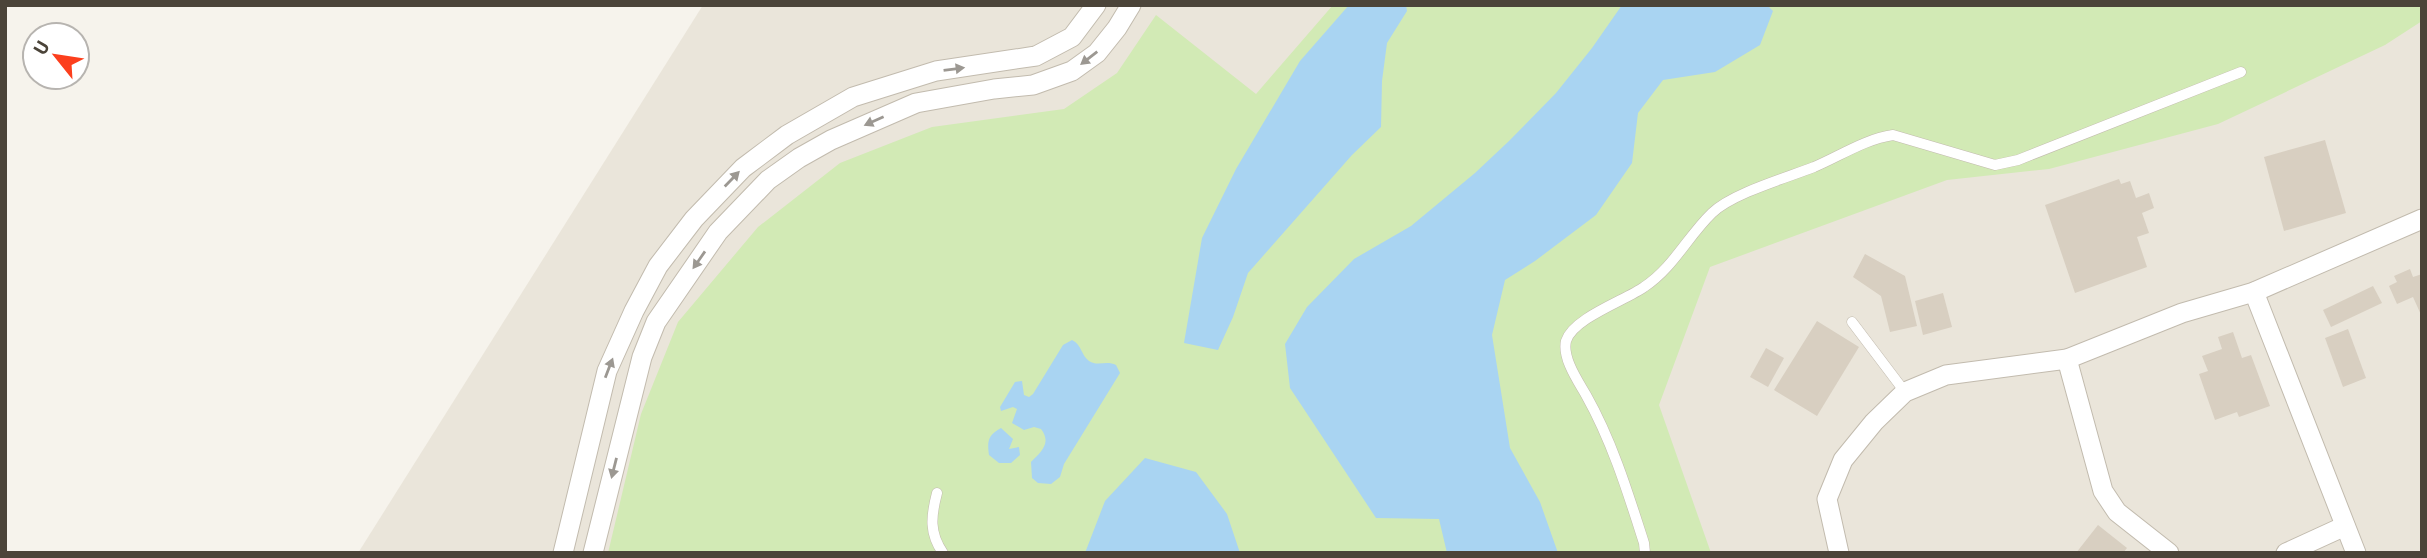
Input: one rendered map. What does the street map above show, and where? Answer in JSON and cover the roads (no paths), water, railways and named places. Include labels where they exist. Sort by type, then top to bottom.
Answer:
[{"type":"street","points":[[563,553],[607,371],[658,266],[694,219],[743,169],[787,135],[853,97],[936,71],[1036,56],[1072,37],[1096,5]]},
{"type":"street","points":[[593,553],[642,357],[656,322],[718,232],[768,180],[831,140],[916,103],[1033,85],[1072,71],[1097,53],[1131,5]]},
{"type":"street","points":[[1839,553],[1827,499],[1831,489],[1843,460],[1874,422],[1905,393],[1946,374],[2067,359],[2182,313],[2254,292],[2422,219]]},
{"type":"street","points":[[2254,292],[2356,553]]},
{"type":"street","points":[[2067,359],[2103,491],[2117,512],[2169,553]]},
{"type":"street","points":[[2286,553],[2345,526]]},
{"type":"lane","points":[[1645,553],[1623,475],[1567,357],[1566,342],[1571,332],[1583,321],[1645,287],[1660,274],[1715,210],[1740,196],[1817,166],[1879,137],[1893,135],[1995,164],[2030,155],[2241,72]]},
{"type":"lane","points":[[1852,322],[1905,393]]},
{"type":"lane","points":[[937,494],[932,511],[931,531],[943,553]]},
{"type":"water","points":[[1349,5],[1406,5],[1407,11],[1387,43],[1382,81],[1381,127],[1352,155],[1248,273],[1218,350],[1184,343],[1202,238],[1236,169],[1300,61]]},
{"type":"water","points":[[1622,5],[1767,5],[1773,11],[1760,45],[1715,72],[1663,80],[1638,113],[1632,163],[1596,215],[1505,280],[1492,335],[1510,448],[1540,502],[1558,553],[1447,553],[1439,519],[1376,518],[1290,388],[1285,344],[1307,307],[1354,259],[1411,226],[1509,141],[1556,93]]},
{"type":"water","points":[[1072,340],[1089,361],[1116,365],[1120,373],[1064,464],[1060,477],[1051,484],[1038,483],[1032,478],[1031,462],[1044,447],[1044,434],[1041,429],[1034,427],[1024,430],[1012,423],[1017,409],[1013,407],[1001,411],[1000,407],[1015,382],[1022,381],[1024,395],[1029,397],[1033,394],[1063,345]]},
{"type":"water","points":[[1001,428],[1013,439],[1009,449],[1019,447],[1020,455],[1011,463],[999,463],[989,455],[989,439]]},
{"type":"water","points":[[1145,458],[1196,472],[1227,514],[1240,553],[1085,553],[1105,501]]}]
